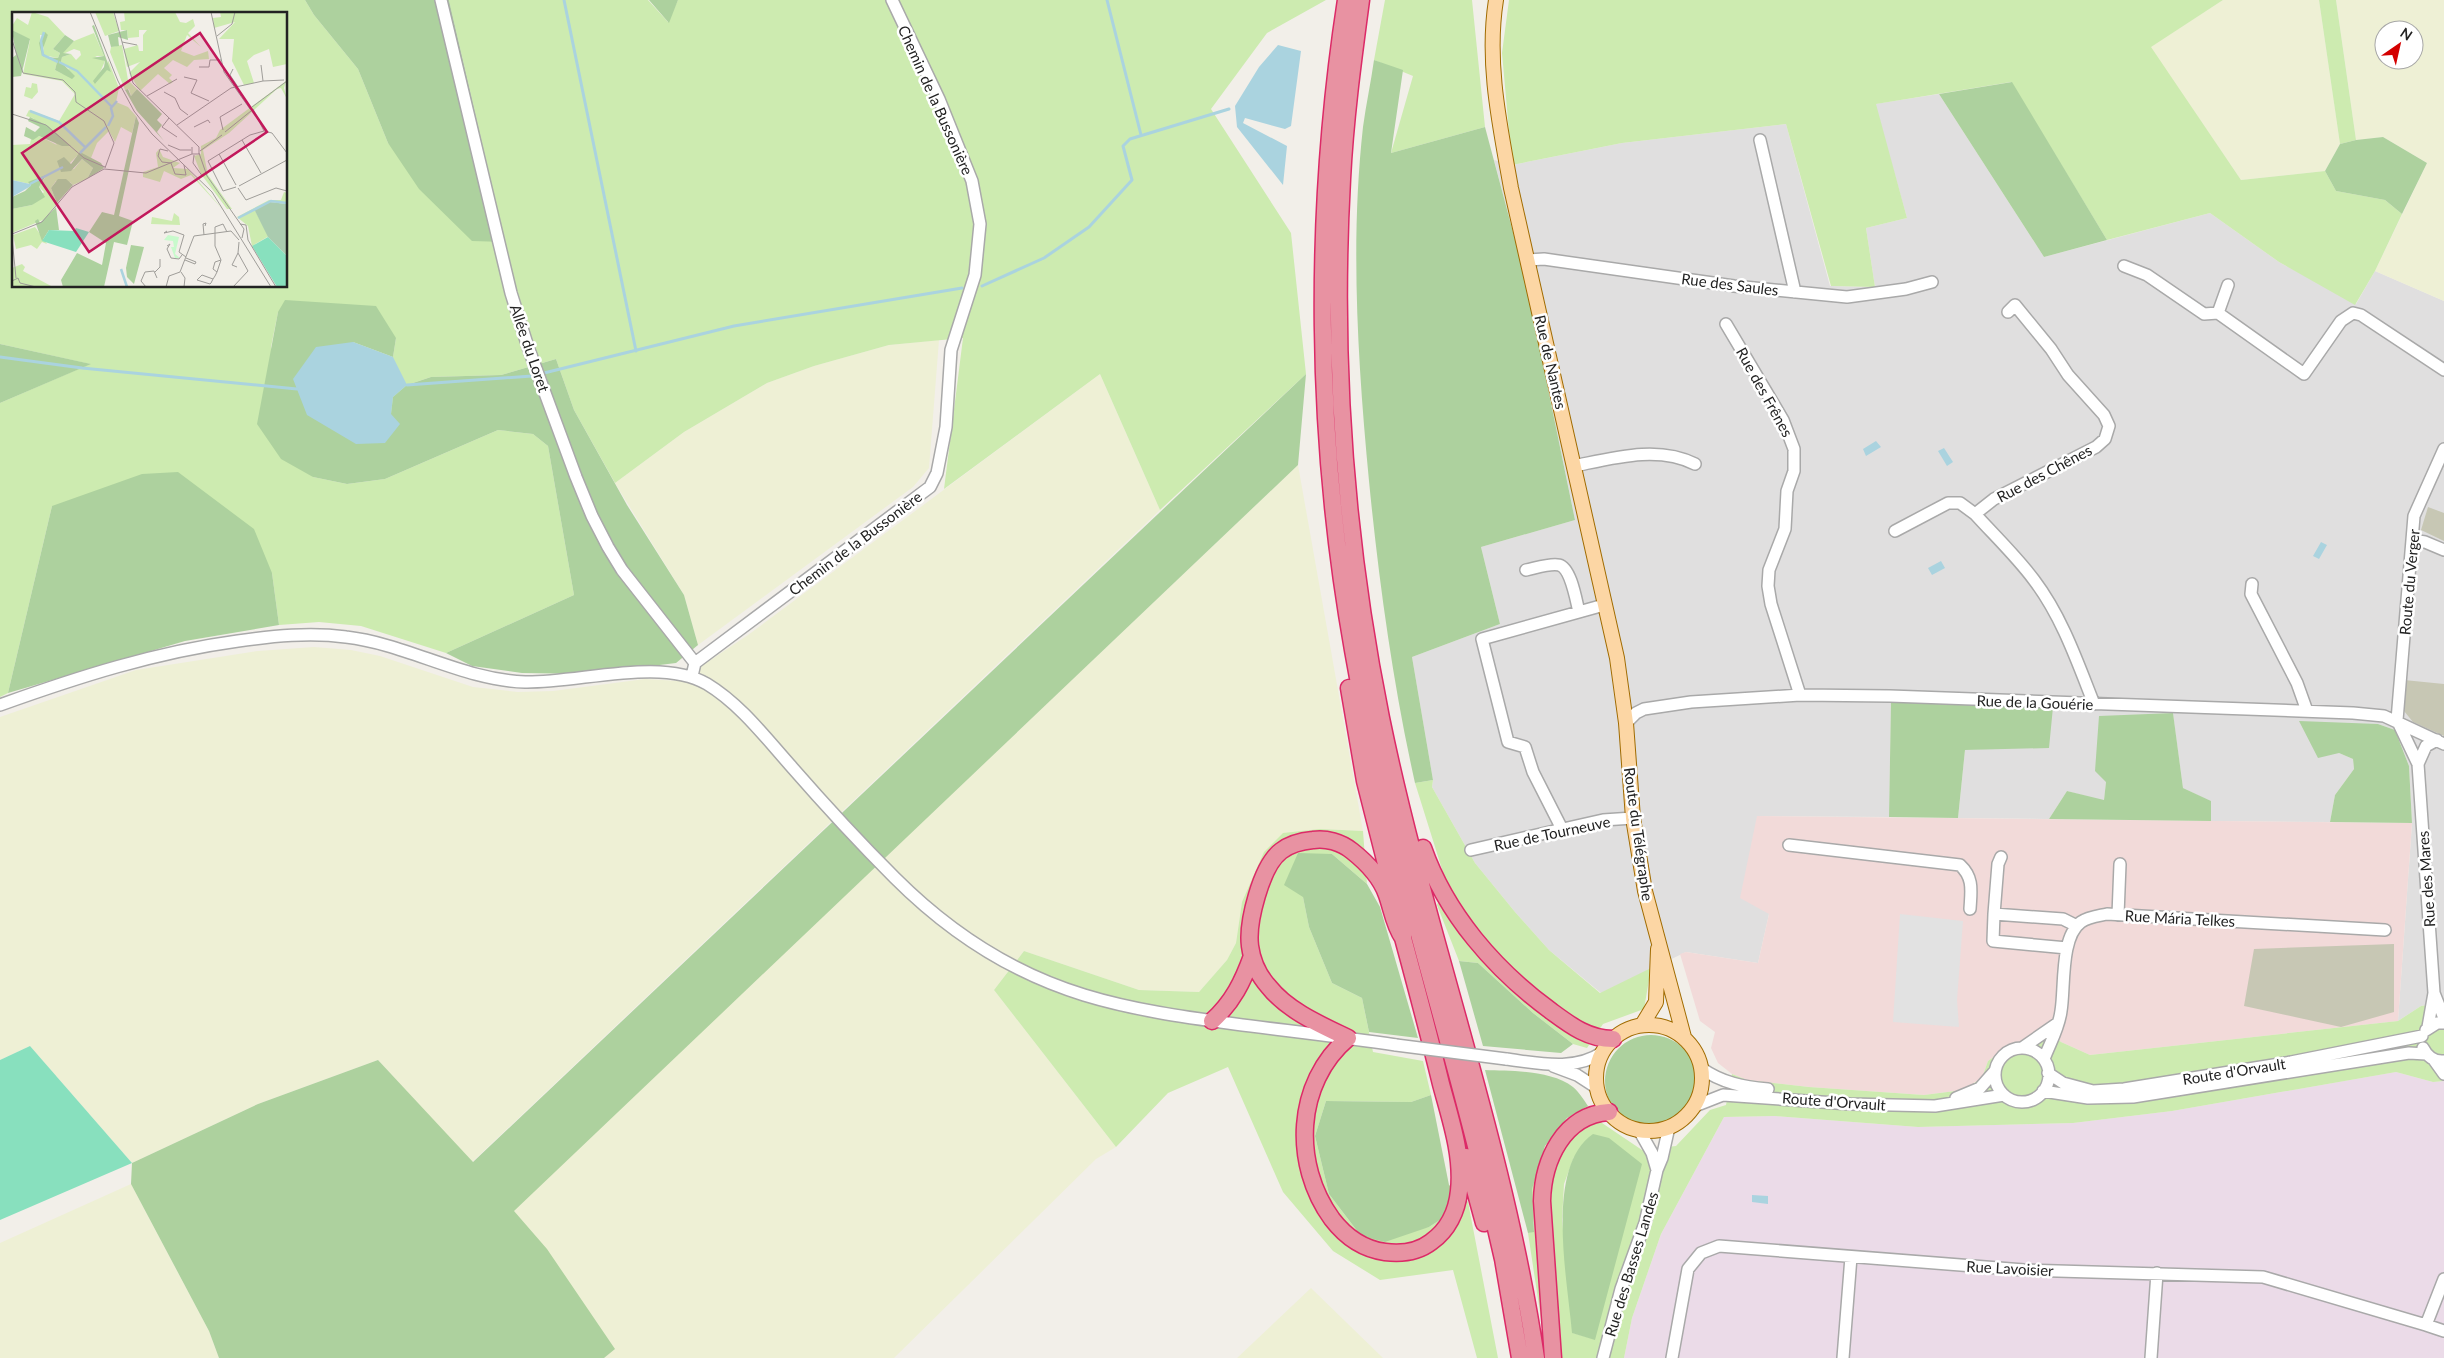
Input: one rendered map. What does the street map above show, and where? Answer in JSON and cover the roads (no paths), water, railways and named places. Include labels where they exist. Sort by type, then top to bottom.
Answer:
[{"type":"highway","points":[[1346,0],[1329,157],[1323,309],[1330,463],[1340,562],[1352,648],[1385,802],[1479,1156],[1503,1258],[1520,1358]]},
{"type":"highway","points":[[1361,0],[1347,114],[1341,188],[1339,256],[1340,398],[1348,496],[1359,592],[1390,757],[1500,1181],[1519,1262],[1536,1358]]},
{"type":"highway","points":[[1352,648],[1346,666],[1355,730],[1365,781],[1403,931],[1402,938]]},
{"type":"highway","points":[[1390,757],[1402,770],[1417,831],[1430,868],[1446,898],[1472,936],[1506,974],[1560,1018],[1608,1046]]},
{"type":"highway","points":[[1320,838],[1342,844],[1368,866],[1386,893],[1402,938],[1458,1152],[1459,1192],[1452,1217],[1444,1231],[1428,1245],[1414,1251],[1389,1253],[1370,1249],[1360,1244],[1336,1224],[1321,1202],[1312,1184],[1306,1164],[1305,1142],[1310,1101],[1323,1064],[1348,1038],[1317,1023],[1276,996],[1261,976],[1252,956],[1249,937],[1251,921],[1259,892],[1272,861],[1280,852],[1292,844],[1320,838]]},
{"type":"highway","points":[[1212,1021],[1227,1008],[1252,956]]},
{"type":"highway","points":[[1424,1018],[1459,1132],[1499,1282],[1509,1297]]},
{"type":"highway","points":[[1553,1358],[1542,1201],[1545,1172],[1556,1147],[1574,1124],[1591,1115],[1609,1112]]},
{"type":"main road","name":"Rue de Nantes","points":[[1496,0],[1492,43],[1499,124],[1511,188],[1617,658],[1626,723]]},
{"type":"main road","name":"Route du Télégraphe","points":[[1626,723],[1633,818],[1645,891],[1684,1037]]},
{"type":"main road","name":"Route du Télégraphe","points":[[1642,1025],[1656,1002],[1658,943]]},
{"type":"main road","points":[[1642,1025],[1666,1028],[1684,1037],[1697,1054],[1702,1068],[1700,1094],[1695,1106],[1681,1121],[1670,1127],[1650,1131],[1627,1126],[1609,1112],[1601,1100],[1597,1088],[1598,1064],[1608,1046],[1632,1028],[1642,1025]]},
{"type":"street","name":"Allée du Loret","points":[[441,0],[511,294],[573,469],[592,516],[622,570],[696,662]]},
{"type":"street","name":"Chemin de la Bussonière","points":[[696,662],[930,487],[937,473],[946,428],[951,350],[975,275],[980,224],[972,181],[938,99],[892,0]]},
{"type":"street","points":[[1760,140],[1795,292]]},
{"type":"street","name":"Rue des Saules","points":[[1528,260],[1544,259],[1734,286],[1847,297],[1906,290],[1932,282]]},
{"type":"street","points":[[2124,266],[2148,275],[2204,314],[2218,313],[2304,374],[2341,321],[2353,313],[2361,315],[2444,370]]},
{"type":"street","points":[[2218,313],[2228,285]]},
{"type":"street","name":"Rue des Chênes","points":[[1976,514],[1994,499],[2096,447],[2105,439],[2109,426],[2104,415],[2068,375],[2051,349],[2015,305],[2008,312]]},
{"type":"street","name":"Rue des Frênes","points":[[1726,324],[1783,420],[1794,449],[1794,471],[1787,492],[1785,529],[1769,570],[1768,586],[1771,604],[1800,695]]},
{"type":"street","name":"Route du Verger","points":[[2397,720],[2414,516],[2444,449]]},
{"type":"street","points":[[1574,466],[1641,454],[1678,455],[1694,464]]},
{"type":"street","points":[[1895,531],[1948,502],[1960,503],[1976,514],[2034,580],[2055,612],[2072,646],[2094,704]]},
{"type":"street","points":[[2412,540],[2425,542],[2444,550]]},
{"type":"street","points":[[1526,570],[1557,564],[1563,567],[1568,573],[1579,612]]},
{"type":"street","points":[[2252,584],[2251,594],[2297,683],[2307,712]]},
{"type":"street","points":[[1562,829],[1533,772],[1526,747],[1508,742],[1482,639],[1604,605]]},
{"type":"street","points":[[0,705],[72,679],[136,660],[205,646],[260,638],[307,635],[355,638],[399,649],[459,670],[520,682],[553,682],[636,673],[674,672],[692,676],[710,686],[732,704],[758,729],[855,838],[907,890],[971,941],[1016,967],[1083,995],[1126,1006],[1212,1021],[1552,1065],[1576,1064],[1608,1046]]},
{"type":"street","points":[[692,676],[696,662]]},
{"type":"street","name":"Rue de la Gouérie","points":[[1626,723],[1636,713],[1644,709],[1691,702],[1800,695],[1890,696],[2384,716],[2397,720],[2440,742]]},
{"type":"street","name":"Rue des Mares","points":[[2397,720],[2418,764],[2434,993],[2425,1032]]},
{"type":"street","points":[[2418,764],[2426,746],[2440,742]]},
{"type":"street","name":"Rue de Tourneuve","points":[[1471,850],[1603,820],[1633,818]]},
{"type":"street","points":[[1789,845],[1960,865],[1971,880],[1970,909]]},
{"type":"street","points":[[2001,857],[1998,864],[1993,942],[2068,948]]},
{"type":"street","points":[[2118,915],[2120,864]]},
{"type":"street","points":[[1994,914],[2063,919],[2077,926],[2073,930],[2068,948],[2059,1022],[2044,1058]]},
{"type":"street","name":"Rue Mária Telkes","points":[[2077,926],[2092,917],[2118,915],[2385,930]]},
{"type":"street","name":"Rue des Mares","points":[[2434,993],[2444,1018]]},
{"type":"street","points":[[2022,1048],[2035,1051],[2044,1058],[2048,1073],[2043,1091],[2029,1101],[2011,1100],[2004,1095],[1998,1088],[1994,1071],[2002,1056],[2009,1050],[2022,1048],[2040,1038],[2059,1022]]},
{"type":"street","name":"Route d'Orvault","points":[[2048,1073],[2063,1083],[2093,1091],[2124,1089],[2291,1062],[2425,1032],[2436,1023],[2444,1023]]},
{"type":"street","points":[[2425,1032],[2422,1046],[2434,1058],[2444,1074]]},
{"type":"street","points":[[2043,1091],[2088,1098],[2133,1097],[2409,1052],[2434,1058]]},
{"type":"street","points":[[1552,1065],[1577,1075],[1597,1088]]},
{"type":"street","name":"Route d'Orvault","points":[[1702,1068],[1723,1081],[1746,1087],[1918,1102],[1960,1097],[1980,1088],[1994,1071]]},
{"type":"street","name":"Route d'Orvault","points":[[1695,1106],[1723,1095],[1850,1104],[1936,1106],[2004,1095]]},
{"type":"street","name":"Rue des Basses Landes","points":[[1604,1356],[1621,1289],[1645,1223],[1656,1170],[1662,1158],[1670,1127]]},
{"type":"street","points":[[1639,1130],[1652,1153],[1656,1170]]},
{"type":"street","name":"Rue Lavoisier","points":[[1672,1358],[1688,1269],[1701,1253],[1719,1246],[2024,1270],[2263,1276],[2444,1331]]},
{"type":"street","points":[[1843,1358],[1851,1257]]},
{"type":"street","points":[[2150,1358],[2157,1272]]},
{"type":"street","points":[[2426,1325],[2444,1280]]},
{"type":"water","points":[[1278,45],[1301,51],[1291,126],[1285,129],[1245,118],[1243,123],[1287,146],[1283,185],[1237,127],[1235,106],[1259,67]]},
{"type":"water","points":[[353,342],[393,357],[407,385],[393,397],[391,414],[400,424],[385,443],[356,444],[307,415],[293,379],[316,347]]},
{"type":"water","points":[[1876,441],[1881,447],[1866,456],[1863,449]]},
{"type":"water","points":[[1944,448],[1953,462],[1947,466],[1938,451]]},
{"type":"water","points":[[2321,542],[2327,545],[2319,559],[2313,556]]},
{"type":"water","points":[[1941,561],[1945,568],[1932,575],[1928,568]]},
{"type":"water","points":[[1752,1195],[1768,1196],[1768,1204],[1752,1202]]},
{"type":"waterway","points":[[564,0],[636,351]]},
{"type":"waterway","points":[[1107,0],[1141,135]]},
{"type":"waterway","points":[[982,286],[1044,258],[1089,227],[1132,180],[1123,146],[1130,139],[1229,109]]},
{"type":"waterway","points":[[544,373],[734,326],[962,288]]},
{"type":"waterway","points":[[0,357],[82,368],[297,389]]},
{"type":"waterway","points":[[407,385],[532,376]]}]
